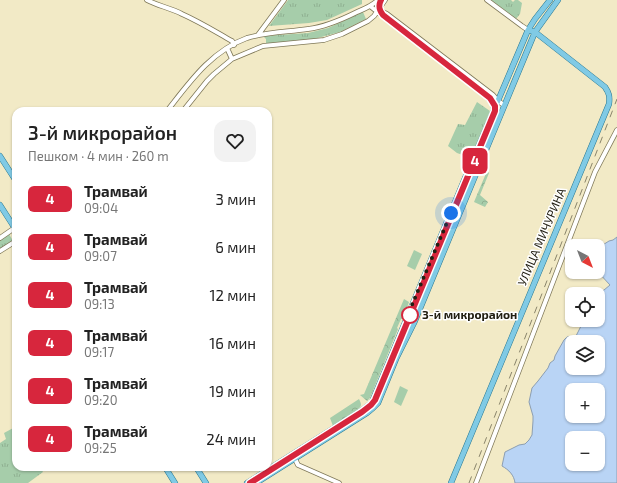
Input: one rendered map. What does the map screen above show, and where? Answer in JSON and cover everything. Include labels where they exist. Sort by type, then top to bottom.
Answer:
[{"type":"main road","points":[[272,467],[372,402],[528,30],[550,0]]},
{"type":"main road","points":[[256,483],[367,413],[378,403],[396,358],[414,323],[504,105],[536,32],[558,0]]},
{"type":"main road","name":"УЛИЦА МИЧУРИНА","points":[[451,483],[609,104],[609,92],[605,86],[536,32],[528,30]]},
{"type":"main road","points":[[494,110],[491,97],[501,94]]},
{"type":"main road","points":[[0,156],[12,175]]},
{"type":"main road","points":[[0,205],[12,223]]},
{"type":"main road","points":[[168,471],[175,483]]},
{"type":"main road","points":[[198,471],[206,483]]},
{"type":"main road","points":[[247,483],[266,471]]},
{"type":"street","points":[[147,0],[184,14],[232,41],[234,45]]},
{"type":"street","points":[[258,35],[284,0]]},
{"type":"street","points":[[169,107],[197,73],[227,48],[258,35],[308,29],[330,24],[370,6],[378,0]]},
{"type":"street","points":[[487,0],[528,30]]},
{"type":"street","points":[[186,107],[214,74],[232,59],[263,46],[324,40],[342,34],[368,20],[377,13],[384,2]]},
{"type":"street","points":[[384,2],[383,9],[386,16]]},
{"type":"street","points":[[370,6],[377,13],[386,16],[491,97],[504,105]]},
{"type":"street","points":[[368,20],[386,16]]},
{"type":"street","points":[[227,48],[232,59]]},
{"type":"street","points":[[476,483],[595,172],[617,130]]},
{"type":"street","points":[[0,238],[12,231]]},
{"type":"street","points":[[0,251],[12,244]]},
{"type":"street","points":[[295,459],[298,465],[339,483]]},
{"type":"green space","points":[[288,0],[362,0],[362,4],[327,20],[269,26]]},
{"type":"green space","points":[[491,0],[511,0],[513,2],[518,0],[522,3],[520,14],[516,19]]},
{"type":"green space","points":[[363,12],[366,19],[340,32],[314,39],[266,44],[266,39],[263,36],[308,33],[328,28]]},
{"type":"green space","points":[[477,102],[490,111],[471,158],[457,153],[448,146],[458,124],[465,125]]},
{"type":"green space","points":[[487,171],[489,173],[480,195],[488,202],[485,207],[474,202]]},
{"type":"green space","points":[[9,234],[12,242],[0,249],[0,240]]},
{"type":"green space","points":[[414,250],[422,254],[415,270],[407,266]]},
{"type":"green space","points":[[404,299],[409,302],[403,319],[401,319],[397,328],[398,329],[370,398],[367,401],[360,395],[364,394]]},
{"type":"green space","points":[[400,386],[408,390],[401,406],[394,402]]},
{"type":"green space","points":[[359,399],[361,404],[360,407],[333,426],[330,418]]},
{"type":"green space","points":[[12,429],[12,471],[43,472],[28,483],[0,483],[0,443],[6,439],[4,433]]},
{"type":"water","points":[[617,237],[617,483],[515,483],[511,473],[502,466],[505,452],[519,445],[525,444],[532,435],[533,416],[529,402],[532,388],[548,368],[550,363],[554,360],[564,340],[565,339],[565,375],[605,375],[605,335],[576,335],[580,327],[605,327],[605,289],[610,285],[604,279],[605,244]]},
{"type":"tram line","points":[[272,469],[362,412],[375,400],[495,111],[495,106],[490,98],[383,15],[379,8],[381,0]]},
{"type":"tram line","name":"4","points":[[272,469],[362,412],[375,400],[495,111],[495,106],[490,98],[383,15],[379,7],[381,0]]},
{"type":"tram line","points":[[250,483],[269,471]]},
{"type":"tram line","name":"4","points":[[250,483],[269,471]]},
{"type":"railway","points":[[469,483],[617,99]]},
{"type":"place","name":"3-й микрорайон","points":[[410,315]]},
{"type":"route","points":[[410,315],[406,319],[451,213]]}]
